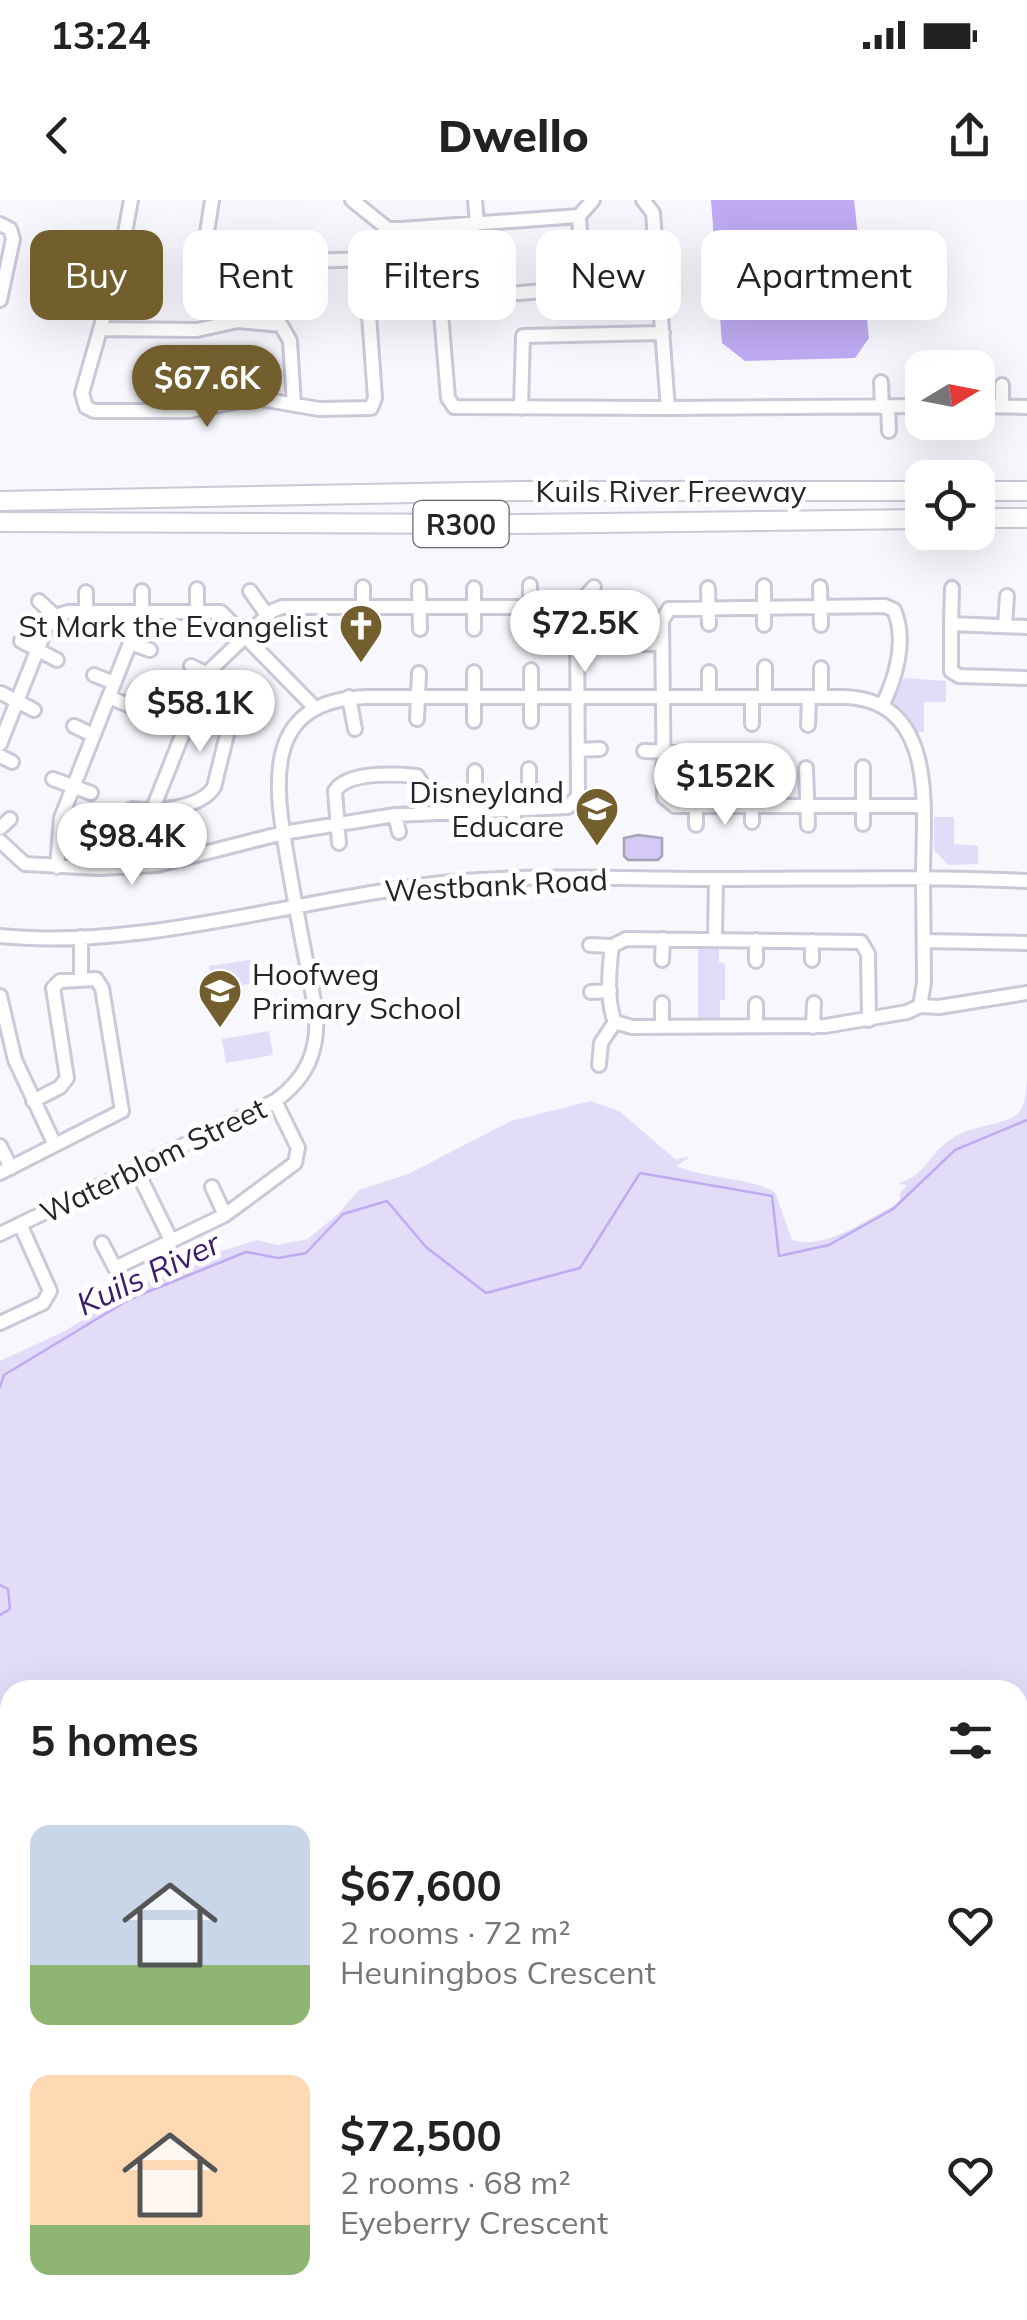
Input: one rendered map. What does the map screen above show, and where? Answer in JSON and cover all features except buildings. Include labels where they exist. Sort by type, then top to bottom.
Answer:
[{"type":"highway","name":"Kuils River Freeway","points":[[0,502],[518,490],[905,490]]},
{"type":"highway","points":[[995,490],[1027,490]]},
{"type":"highway","points":[[995,518],[1027,518]]},
{"type":"highway","name":"Kuils River Freeway","points":[[0,522],[518,524],[905,520]]},
{"type":"street","points":[[131,200],[123,250],[82,394],[86,407],[94,411],[189,412],[255,398],[360,410],[375,402],[369,320]]},
{"type":"street","points":[[212,200],[207,232],[212,246],[309,262],[348,260]]},
{"type":"street","points":[[352,200],[388,229],[580,216]]},
{"type":"street","points":[[475,200],[477,224]]},
{"type":"street","points":[[516,292],[580,286],[580,216],[593,200]]},
{"type":"street","points":[[643,200],[653,214],[668,408]]},
{"type":"street","points":[[0,224],[10,229],[14,239],[0,300]]},
{"type":"street","points":[[100,329],[197,330],[238,320],[281,325],[290,341],[294,405]]},
{"type":"street","points":[[442,320],[451,404],[457,409],[905,406]]},
{"type":"street","points":[[521,408],[522,336],[663,333]]},
{"type":"street","points":[[881,382],[889,431]]},
{"type":"street","points":[[1002,386],[1002,406]]},
{"type":"street","points":[[995,406],[1027,406]]},
{"type":"street","points":[[530,585],[530,628]]},
{"type":"street","points":[[764,586],[764,625]]},
{"type":"street","points":[[363,587],[364,608]]},
{"type":"street","points":[[419,587],[420,629]]},
{"type":"street","points":[[820,587],[820,625]]},
{"type":"street","points":[[474,588],[474,629]]},
{"type":"street","points":[[573,610],[594,588]]},
{"type":"street","points":[[708,588],[709,624]]},
{"type":"street","points":[[952,588],[949,665],[956,675],[1027,678]]},
{"type":"street","points":[[197,590],[197,611]]},
{"type":"street","points":[[57,866],[61,818],[130,643],[142,591]]},
{"type":"street","points":[[250,591],[267,615]]},
{"type":"street","points":[[86,592],[86,612]]},
{"type":"street","points":[[307,592],[308,608]]},
{"type":"street","points":[[1005,626],[1007,596]]},
{"type":"street","points":[[39,601],[55,616]]},
{"type":"street","points":[[882,706],[898,664],[898,620],[894,610],[885,606],[709,607],[669,609],[662,617],[665,800],[675,806],[924,806]]},
{"type":"street","points":[[138,866],[140,843],[207,673],[244,634],[278,608],[573,610]]},
{"type":"street","points":[[0,841],[20,862],[100,868],[138,866],[284,833],[395,815],[563,808],[577,801],[578,618],[573,610]]},
{"type":"street","points":[[55,616],[86,612],[221,612],[316,708],[350,697],[418,696],[853,697],[882,706],[901,724],[914,745],[922,770],[924,941],[920,1006]]},
{"type":"street","points":[[0,744],[55,616]]},
{"type":"street","points":[[950,624],[1027,627]]},
{"type":"street","points":[[21,640],[57,660]]},
{"type":"street","points":[[130,643],[150,650]]},
{"type":"street","points":[[644,644],[662,644]]},
{"type":"street","points":[[132,808],[152,812],[204,798],[214,787],[235,705],[229,693],[207,673],[190,666]]},
{"type":"street","points":[[752,724],[765,667]]},
{"type":"street","points":[[808,725],[820,668]]},
{"type":"street","points":[[531,670],[531,721]]},
{"type":"street","points":[[474,672],[474,721]]},
{"type":"street","points":[[709,672],[709,697]]},
{"type":"street","points":[[417,720],[419,673]]},
{"type":"street","points":[[94,675],[114,683]]},
{"type":"street","points":[[2,692],[34,710]]},
{"type":"street","points":[[108,697],[128,705]]},
{"type":"street","points":[[350,697],[355,729]]},
{"type":"street","name":"Waterblom Street","points":[[0,1234],[274,1101],[303,1076],[316,1040],[316,1011],[276,782],[280,758],[296,726],[316,708]]},
{"type":"street","points":[[169,720],[185,728]]},
{"type":"street","points":[[74,726],[94,734]]},
{"type":"street","points":[[578,750],[600,749]]},
{"type":"street","points":[[644,750],[696,753]]},
{"type":"street","points":[[806,768],[808,825]]},
{"type":"street","points":[[863,768],[863,824]]},
{"type":"street","points":[[530,769],[530,808]]},
{"type":"street","points":[[475,771],[475,810]]},
{"type":"street","points":[[752,772],[752,822]]},
{"type":"street","points":[[339,843],[337,786],[377,775],[417,776],[421,782],[421,812]]},
{"type":"street","points":[[53,779],[90,793]]},
{"type":"street","points":[[696,806],[696,826]]},
{"type":"street","points":[[514,808],[514,828]]},
{"type":"street","points":[[458,810],[458,829]]},
{"type":"street","points":[[395,815],[399,832]]},
{"type":"street","points":[[98,849],[100,868]]},
{"type":"street","name":"Westbank Road","points":[[0,932],[77,937],[158,929],[296,904],[455,882],[923,878],[1027,881]]},
{"type":"street","points":[[715,940],[716,879]]},
{"type":"street","points":[[77,937],[81,978]]},
{"type":"street","points":[[662,960],[663,939]]},
{"type":"street","points":[[590,945],[663,939],[858,941],[866,946],[869,1020]]},
{"type":"street","points":[[756,940],[756,961]]},
{"type":"street","points":[[812,940],[812,960]]},
{"type":"street","points":[[924,941],[1027,943]]},
{"type":"street","points":[[599,1065],[600,1043],[615,1022],[610,992],[612,946]]},
{"type":"street","points":[[0,1146],[5,1170],[114,1117],[122,1108],[101,984],[94,978],[60,982],[53,990],[66,1081],[34,1100]]},
{"type":"street","points":[[591,992],[610,992]]},
{"type":"street","points":[[615,1022],[626,1027],[662,1028],[814,1026],[869,1020],[920,1006],[939,1007],[1027,993]]},
{"type":"street","points":[[0,996],[14,1060],[55,1145]]},
{"type":"street","points":[[814,1002],[814,1026]]},
{"type":"street","points":[[662,1003],[662,1028]]},
{"type":"street","points":[[756,1004],[756,1026]]},
{"type":"street","points":[[102,1243],[115,1268],[225,1215],[296,1162],[299,1154],[274,1101]]},
{"type":"street","points":[[267,1162],[276,1178]]},
{"type":"street","points":[[136,1168],[172,1240]]},
{"type":"street","points":[[212,1186],[225,1215]]},
{"type":"street","points":[[0,1323],[43,1303],[50,1291],[20,1224]]},
{"type":"shaded area","points":[[711,200],[854,200],[857,230],[713,230]]},
{"type":"shaded area","points":[[720,320],[867,320],[869,338],[855,358],[745,361],[722,343]]},
{"type":"shaded area","points":[[899,680],[946,681],[946,702],[924,702],[924,732],[917,732],[892,704]]},
{"type":"shaded area","points":[[934,817],[954,817],[954,844],[978,846],[978,864],[948,865],[934,850]]},
{"type":"shaded area","points":[[698,943],[719,944],[719,962],[725,963],[725,1000],[720,1000],[720,1024],[698,1024]]},
{"type":"shaded area","points":[[256,959],[260,982],[213,990],[209,966]]},
{"type":"shaded area","points":[[269,1031],[273,1055],[226,1063],[222,1039]]},
{"type":"shaded area","points":[[1027,1080],[1027,1680],[0,1680],[0,1361],[65,1331],[131,1290],[188,1262],[257,1240],[277,1245],[308,1239],[359,1190],[408,1174],[511,1121],[591,1101],[619,1111],[675,1159],[690,1157],[677,1166],[775,1192],[792,1240],[806,1242],[834,1237],[900,1203],[900,1193],[907,1185],[897,1184],[922,1169],[946,1143],[970,1130],[1015,1116],[1024,1104]]},
{"type":"waterway","name":"Kuils River","points":[[0,1387],[4,1375],[130,1299],[246,1252],[279,1258],[306,1253],[343,1214],[387,1201],[426,1247],[486,1293],[580,1268],[640,1173],[772,1196],[779,1256],[829,1245],[893,1209],[955,1150],[1027,1120]]},
{"type":"waterway","name":"Kuils River","points":[[0,1585],[8,1589],[10,1609],[0,1615]]},
{"type":"place","name":"St Mark the Evangelist","points":[[361,664]]},
{"type":"place","name":"Disneyland Educare","points":[[597,847]]},
{"type":"place","name":"Hoofweg Primary School","points":[[220,1029]]}]
